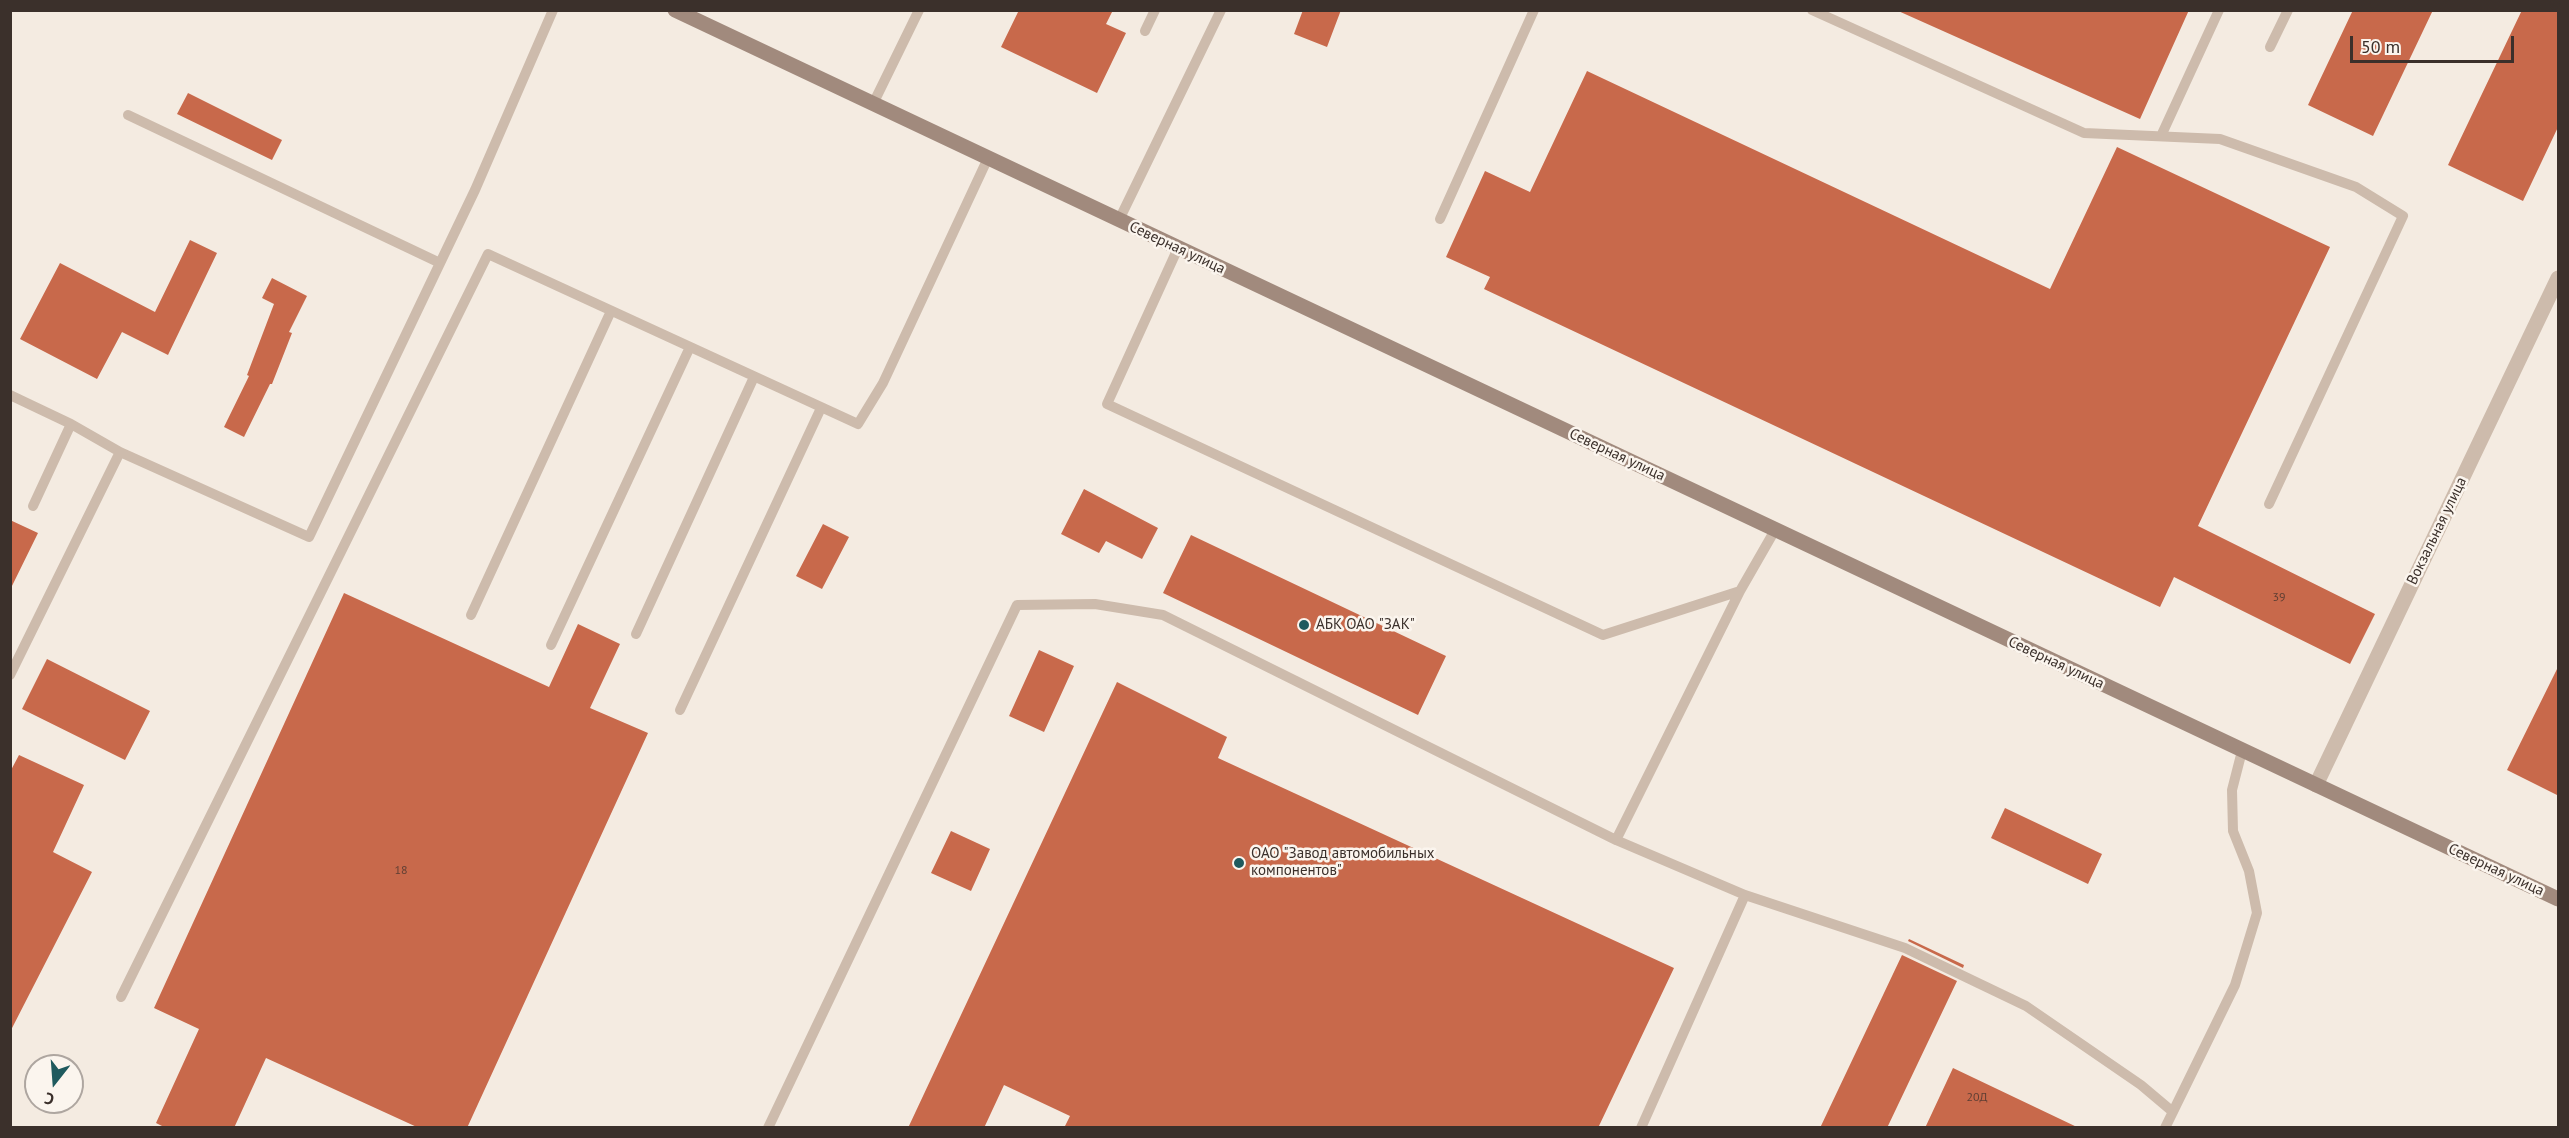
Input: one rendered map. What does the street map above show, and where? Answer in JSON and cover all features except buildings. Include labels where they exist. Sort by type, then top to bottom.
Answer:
[{"type":"main road","name":"Северная улица","points":[[675,10],[2559,899]]},
{"type":"street","name":"Вокзальная улица","points":[[2316,785],[2559,278]]},
{"type":"lane","points":[[10,395],[71,424],[120,452],[309,537],[476,190],[553,10]]},
{"type":"lane","points":[[873,104],[919,10]]},
{"type":"lane","points":[[1145,32],[1155,10]]},
{"type":"lane","points":[[1119,220],[1221,10]]},
{"type":"lane","points":[[1440,219],[1534,10]]},
{"type":"lane","points":[[1812,10],[2084,133],[2220,139],[2356,187],[2403,216],[2269,504]]},
{"type":"lane","points":[[2161,136],[2219,10]]},
{"type":"lane","points":[[2270,47],[2288,10]]},
{"type":"lane","points":[[128,115],[440,263]]},
{"type":"lane","points":[[120,997],[488,254],[858,424],[883,383],[988,158]]},
{"type":"lane","points":[[1178,248],[1107,404],[1604,635],[1740,591]]},
{"type":"lane","points":[[471,615],[611,311]]},
{"type":"lane","points":[[550,645],[690,347]]},
{"type":"lane","points":[[636,634],[754,377]]},
{"type":"lane","points":[[680,710],[821,408]]},
{"type":"lane","points":[[33,506],[71,424]]},
{"type":"lane","points":[[10,675],[120,452]]},
{"type":"lane","points":[[1616,840],[1740,591],[1775,530]]},
{"type":"lane","points":[[768,1128],[1017,605],[1095,604],[1163,615],[1616,840],[1745,895],[1905,948],[2026,1006],[2141,1085],[2173,1112]]},
{"type":"lane","points":[[2165,1128],[2235,985],[2257,913],[2249,871],[2233,831],[2232,790],[2242,751]]},
{"type":"lane","points":[[1641,1128],[1745,895]]},
{"type":"place","name":"АБК ОАО \"ЗАК\"","points":[[1304,625]]},
{"type":"place","name":"ОАО \"Завод автомобильных компонентов\"","points":[[1239,863]]}]
